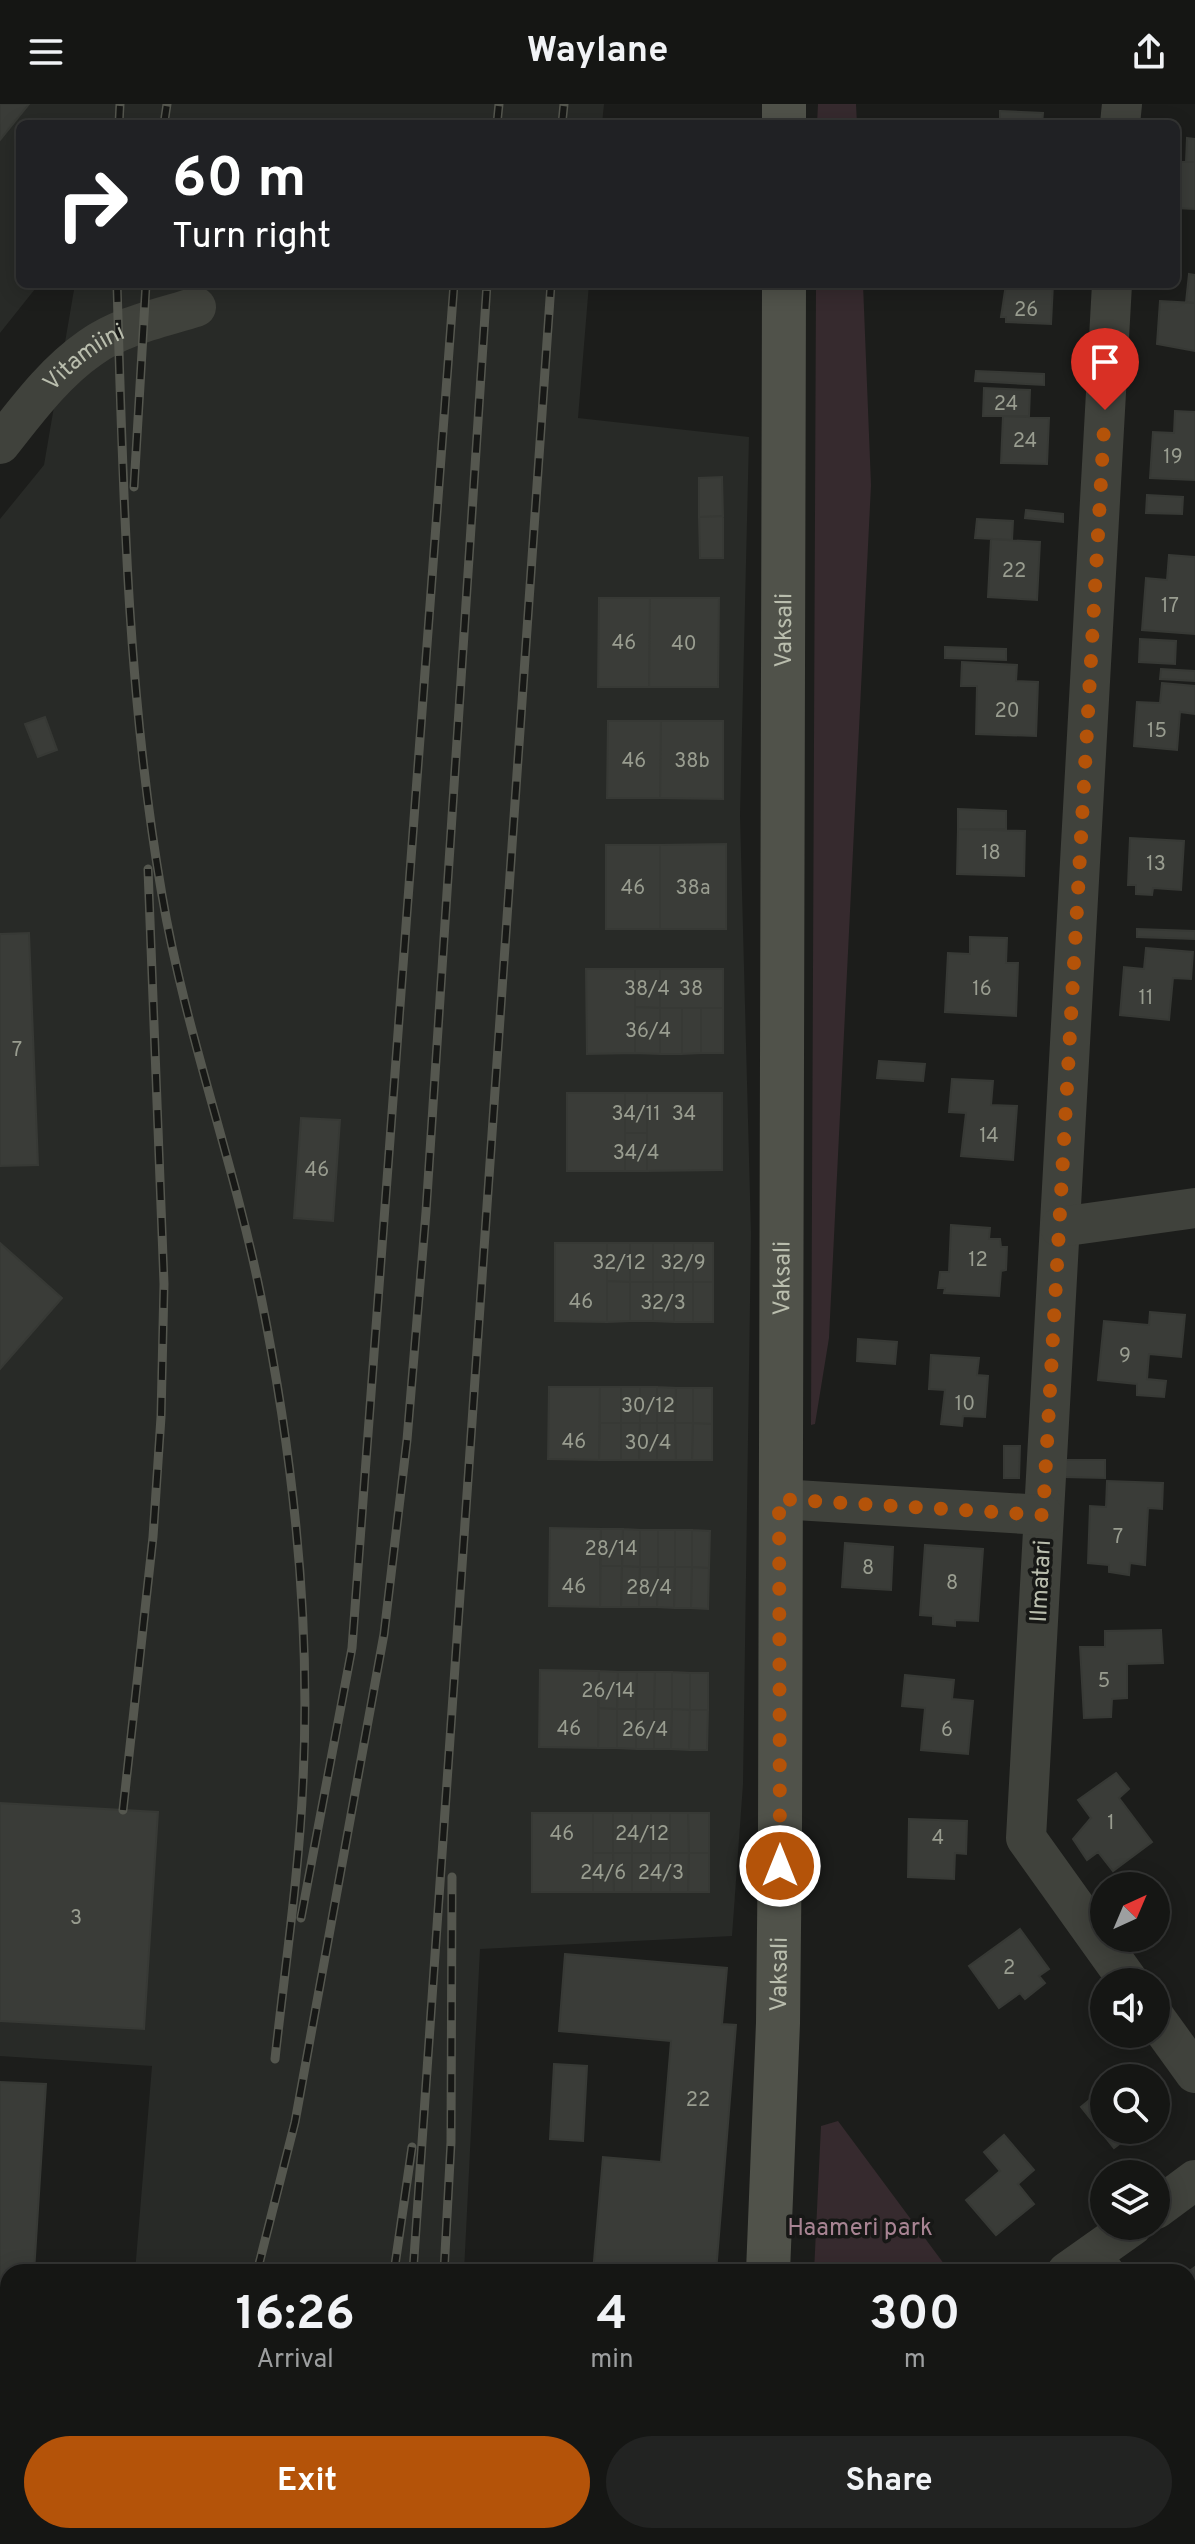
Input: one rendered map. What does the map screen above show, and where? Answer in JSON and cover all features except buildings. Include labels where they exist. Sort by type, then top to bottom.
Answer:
[{"type":"street","name":"Vaksali","points":[[768,2264],[778,2023],[784,288]]},
{"type":"street","name":"Ilmatari","points":[[1112,288],[1026,1838],[1119,1968]]},
{"type":"street","name":"Vitamiini","points":[[0,444],[41,392],[90,347],[118,332],[196,307]]},
{"type":"street","points":[[1060,1227],[1195,1208]]},
{"type":"street","points":[[779,1499],[1043,1515]]},
{"type":"street","points":[[1170,2038],[1195,2073]]},
{"type":"street","points":[[1170,2199],[1195,2180]]},
{"type":"street","points":[[1108,2261],[1122,2240]]},
{"type":"shaded area","points":[[0,104],[604,104],[602,120],[16,120],[16,288],[36,288],[0,333]]},
{"type":"shaded area","points":[[74,288],[589,288],[578,418],[749,437],[740,815],[751,1234],[743,1784],[732,1936],[480,1949],[464,2264],[136,2264],[152,2066],[0,2056],[0,519],[44,465]]},
{"type":"green space","points":[[818,104],[856,104],[857,120],[817,120]]},
{"type":"green space","points":[[816,288],[863,288],[871,485],[829,1338],[815,1424],[811,1425]]},
{"type":"green space","name":"Haameri park","points":[[838,2121],[944,2264],[814,2264],[821,2126]]},
{"type":"railway","points":[[119,120],[120,104]]},
{"type":"railway","points":[[165,120],[167,104]]},
{"type":"railway","points":[[497,120],[499,104]]},
{"type":"railway","points":[[562,120],[564,104]]},
{"type":"railway","points":[[117,288],[129,590],[150,819],[183,996],[261,1297],[282,1417],[297,1538],[304,1660],[303,1781],[295,1886],[275,2059]]},
{"type":"railway","points":[[134,487],[146,288]]},
{"type":"railway","points":[[301,1918],[352,1648],[454,288]]},
{"type":"railway","points":[[259,2264],[295,2122],[384,1634],[407,1440],[426,1212],[487,288]]},
{"type":"railway","points":[[414,2264],[551,288]]},
{"type":"railway","points":[[123,1810],[153,1537],[161,1417],[164,1284],[148,869]]},
{"type":"railway","points":[[444,2264],[451,2142],[452,1877]]},
{"type":"railway","points":[[395,2264],[412,2147]]},
{"type":"route","points":[[780,1866],[779,1499],[1043,1515],[1105,410]]}]
